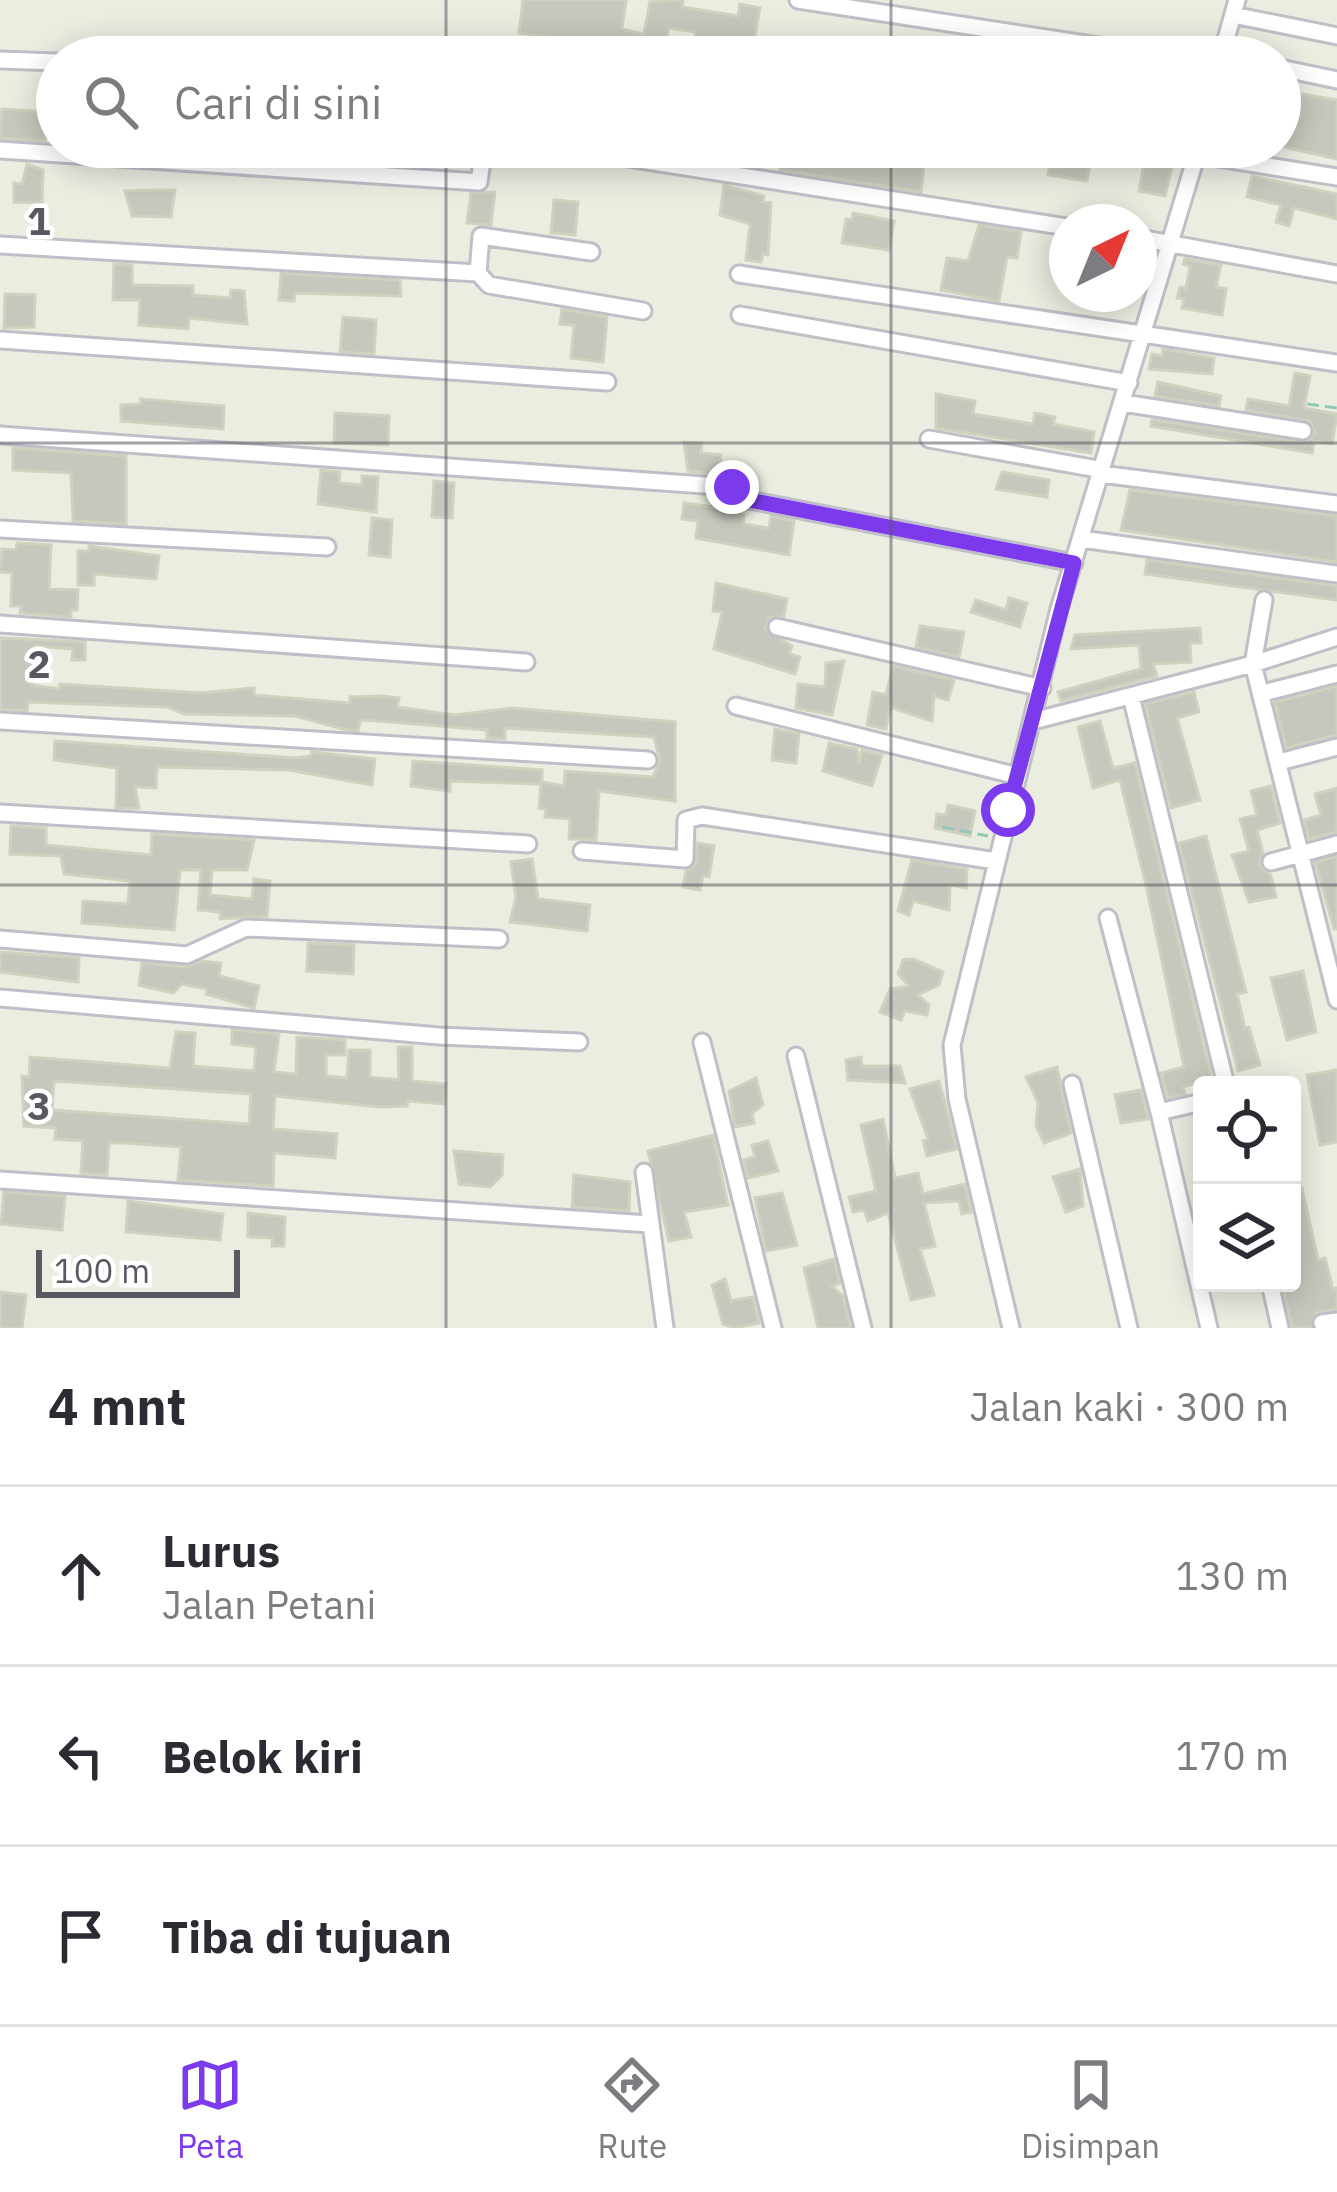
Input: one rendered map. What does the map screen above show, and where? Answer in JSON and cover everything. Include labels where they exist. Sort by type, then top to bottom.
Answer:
[{"type":"street","points":[[798,0],[1034,36]]},
{"type":"street","points":[[1235,8],[1337,36]]},
{"type":"street","points":[[0,60],[36,61]]},
{"type":"street","points":[[1301,72],[1337,80]]},
{"type":"street","points":[[0,150],[36,152]]},
{"type":"street","points":[[269,168],[479,182],[481,168]]},
{"type":"street","points":[[690,168],[1049,224]]},
{"type":"street","points":[[1011,1328],[952,1069],[952,1045],[1018,776],[1043,719],[1042,688],[1074,563],[1193,168]]},
{"type":"street","points":[[1289,168],[1337,177]]},
{"type":"street","points":[[591,252],[482,236],[478,273],[488,285],[643,311]]},
{"type":"street","points":[[1157,241],[1337,274]]},
{"type":"street","points":[[0,245],[478,273]]},
{"type":"street","points":[[739,274],[1337,363]]},
{"type":"street","points":[[740,315],[1129,383]]},
{"type":"street","points":[[0,340],[607,382]]},
{"type":"street","points":[[1123,403],[1304,430]]},
{"type":"street","points":[[0,435],[732,487],[744,499],[1074,563]]},
{"type":"street","points":[[929,440],[1102,472],[1337,504]]},
{"type":"street","points":[[0,530],[327,547]]},
{"type":"street","points":[[1081,539],[1337,574]]},
{"type":"street","points":[[1264,600],[1251,663],[1263,693],[1301,854],[1329,938],[1337,1000]]},
{"type":"street","points":[[0,624],[526,662]]},
{"type":"street","points":[[777,627],[1042,688]]},
{"type":"street","points":[[1043,719],[1337,637]]},
{"type":"street","points":[[1263,693],[1337,674]]},
{"type":"street","points":[[1131,696],[1224,1076]]},
{"type":"street","points":[[736,706],[1018,776]]},
{"type":"street","points":[[0,721],[648,760]]},
{"type":"street","points":[[1279,762],[1337,747]]},
{"type":"street","points":[[0,812],[528,844]]},
{"type":"street","points":[[582,850],[685,859],[686,820],[702,816],[996,861]]},
{"type":"street","points":[[1271,862],[1337,844]]},
{"type":"street","points":[[1108,918],[1160,1112],[1209,1328]]},
{"type":"street","points":[[0,939],[187,955],[246,928],[499,939]]},
{"type":"street","points":[[0,998],[439,1036],[579,1042]]},
{"type":"street","points":[[702,1042],[773,1328]]},
{"type":"street","points":[[796,1056],[862,1328]]},
{"type":"street","points":[[1072,1084],[1129,1328]]},
{"type":"street","points":[[1160,1112],[1193,1104]]},
{"type":"street","points":[[644,1172],[664,1328]]},
{"type":"street","points":[[0,1180],[650,1224]]},
{"type":"street","points":[[1272,1292],[1280,1328]]},
{"type":"path","points":[[1306,404],[1337,408]]},
{"type":"path","points":[[941,827],[1001,839]]},
{"type":"building","points":[[523,0],[626,0],[622,29],[644,34],[650,2],[683,0],[682,7],[738,16],[740,4],[760,8],[755,36],[695,36],[696,32],[669,28],[667,36],[519,33]]},
{"type":"building","points":[[1301,94],[1337,100],[1337,159],[1301,151]]},
{"type":"building","points":[[2,109],[36,111],[36,140],[0,138]]},
{"type":"building","points":[[27,164],[43,170],[42,203],[14,202],[14,183],[22,184]]},
{"type":"building","points":[[780,168],[924,168],[921,192]]},
{"type":"building","points":[[1049,168],[1089,168],[1087,181],[1048,175]]},
{"type":"building","points":[[1143,168],[1172,168],[1165,196],[1139,191]]},
{"type":"building","points":[[1252,176],[1337,194],[1337,219],[1294,208],[1289,226],[1276,222],[1281,205],[1247,197]]},
{"type":"building","points":[[724,185],[764,196],[763,202],[771,203],[768,255],[763,254],[761,262],[746,260],[750,224],[720,215]]},
{"type":"building","points":[[175,190],[171,217],[132,216],[125,191]]},
{"type":"building","points":[[495,192],[491,225],[467,223],[471,193]]},
{"type":"building","points":[[554,200],[578,202],[575,235],[551,233]]},
{"type":"building","points":[[853,213],[894,221],[889,250],[842,243],[846,219],[852,220]]},
{"type":"building","points":[[979,225],[1021,232],[1017,258],[1007,257],[999,301],[941,290],[947,258],[968,261]]},
{"type":"building","points":[[1185,259],[1221,265],[1216,287],[1226,289],[1222,315],[1182,308],[1184,299],[1177,298],[1180,287],[1186,288],[1190,266],[1183,264]]},
{"type":"building","points":[[114,264],[132,265],[132,285],[193,286],[193,295],[230,298],[231,290],[244,291],[247,324],[189,318],[188,329],[139,325],[140,300],[113,300]]},
{"type":"building","points":[[281,273],[400,280],[401,296],[295,293],[294,301],[279,300]]},
{"type":"building","points":[[5,294],[35,295],[34,327],[4,328]]},
{"type":"building","points":[[562,309],[607,317],[603,362],[571,358],[574,325],[560,324]]},
{"type":"building","points":[[343,317],[376,320],[374,354],[340,352]]},
{"type":"building","points":[[1163,349],[1214,358],[1212,374],[1149,369],[1152,354],[1162,356]]},
{"type":"building","points":[[1295,373],[1310,376],[1304,408],[1337,414],[1332,444],[1314,441],[1312,453],[1151,426],[1152,420],[1306,442],[1315,434],[1310,421],[1246,410],[1248,399],[1289,406]]},
{"type":"building","points":[[1158,382],[1221,396],[1219,406],[1155,396]]},
{"type":"building","points":[[936,394],[975,401],[973,414],[1033,424],[1035,413],[1055,417],[1053,424],[1094,432],[1091,453],[936,428]]},
{"type":"building","points":[[141,399],[224,406],[223,429],[121,421],[121,405],[141,404]]},
{"type":"building","points":[[335,413],[389,416],[388,445],[334,443]]},
{"type":"building","points":[[684,442],[702,443],[701,453],[721,455],[719,474],[688,471]]},
{"type":"building","points":[[13,448],[126,456],[126,524],[73,521],[71,473],[13,470]]},
{"type":"building","points":[[321,470],[340,472],[339,483],[362,485],[362,476],[378,477],[376,512],[318,504]]},
{"type":"building","points":[[1002,472],[1049,480],[1047,497],[996,489]]},
{"type":"building","points":[[434,481],[454,483],[452,518],[432,517]]},
{"type":"building","points":[[1130,490],[1337,516],[1337,562],[1121,530]]},
{"type":"building","points":[[684,503],[744,515],[743,524],[769,528],[771,516],[794,521],[789,555],[696,538],[698,521],[682,519]]},
{"type":"building","points":[[372,518],[392,520],[390,557],[369,555]]},
{"type":"building","points":[[17,543],[51,545],[49,589],[78,590],[77,610],[71,610],[71,617],[20,613],[21,606],[11,606],[12,573],[0,572],[2,549],[16,550]]},
{"type":"building","points":[[89,546],[159,556],[156,579],[94,574],[94,585],[78,585],[78,551],[89,551]]},
{"type":"building","points":[[1147,560],[1337,586],[1337,600],[1145,574]]},
{"type":"building","points":[[716,583],[787,599],[784,616],[769,618],[765,629],[792,646],[789,654],[800,657],[795,674],[714,649],[722,612],[713,611]]},
{"type":"building","points":[[1009,598],[1027,603],[1020,627],[971,612],[976,600],[1006,610]]},
{"type":"building","points":[[920,626],[964,632],[959,657],[916,647]]},
{"type":"building","points":[[1200,628],[1201,643],[1190,643],[1191,662],[1153,664],[1157,676],[1061,701],[1058,692],[1141,669],[1139,645],[1071,649],[1075,635]]},
{"type":"building","points":[[0,638],[85,642],[85,660],[72,660],[73,649],[35,646],[32,685],[59,689],[60,684],[202,693],[254,688],[254,695],[350,703],[350,697],[399,698],[397,707],[455,715],[512,708],[675,722],[675,801],[599,791],[596,840],[569,839],[570,819],[545,817],[546,809],[539,808],[541,784],[450,781],[450,791],[411,786],[413,761],[542,770],[542,782],[564,786],[565,771],[653,777],[660,760],[654,737],[505,728],[505,739],[487,738],[487,730],[366,720],[360,721],[358,731],[295,716],[185,714],[167,707],[28,702],[27,711],[0,709]]},
{"type":"building","points":[[844,661],[832,715],[796,708],[798,684],[825,687],[826,663]]},
{"type":"building","points":[[893,666],[954,680],[948,700],[934,696],[932,721],[890,707],[886,729],[867,725],[873,692],[886,695]]},
{"type":"building","points":[[1337,686],[1337,735],[1286,748],[1275,702]]},
{"type":"building","points":[[1194,692],[1199,712],[1177,718],[1200,800],[1171,808],[1145,704]]},
{"type":"building","points":[[1100,721],[1113,768],[1135,763],[1211,1076],[1193,1076],[1193,1084],[1183,1087],[1185,1094],[1168,1098],[1161,1073],[1184,1067],[1120,780],[1093,788],[1078,727]]},
{"type":"building","points":[[775,729],[799,734],[796,763],[772,760]]},
{"type":"building","points":[[55,741],[375,759],[372,785],[289,770],[157,767],[156,788],[135,787],[139,808],[116,808],[117,768],[54,760]]},
{"type":"building","points":[[829,743],[857,749],[859,764],[862,750],[882,755],[872,786],[823,771]]},
{"type":"building","points":[[1271,786],[1280,823],[1257,830],[1263,853],[1259,864],[1271,876],[1276,897],[1249,902],[1232,855],[1249,851],[1240,819],[1257,815],[1251,791]]},
{"type":"building","points":[[1337,788],[1337,832],[1309,839],[1304,820],[1321,815],[1315,794]]},
{"type":"building","points":[[948,805],[975,811],[970,836],[935,828],[937,814],[946,815]]},
{"type":"building","points":[[11,826],[46,828],[46,845],[151,855],[152,834],[254,840],[247,870],[212,870],[210,895],[252,899],[254,879],[270,881],[267,916],[220,919],[220,912],[198,910],[201,870],[180,870],[174,930],[82,923],[83,901],[128,904],[130,881],[64,874],[61,856],[10,854]]},
{"type":"building","points":[[1206,836],[1246,992],[1237,994],[1245,1028],[1249,1027],[1260,1065],[1238,1071],[1179,843]]},
{"type":"building","points":[[697,843],[714,846],[709,877],[703,876],[700,890],[683,887],[686,871],[696,864]]},
{"type":"building","points":[[1337,856],[1337,929],[1334,929],[1315,862]]},
{"type":"building","points":[[532,859],[538,899],[590,905],[587,931],[510,922],[516,897],[511,862]]},
{"type":"building","points":[[912,860],[967,869],[966,888],[950,885],[949,910],[913,901],[909,915],[898,911]]},
{"type":"building","points":[[308,943],[354,945],[353,974],[307,971]]},
{"type":"building","points":[[0,952],[79,958],[78,982],[0,972]]},
{"type":"building","points":[[913,959],[943,972],[939,985],[918,995],[929,1005],[927,1015],[905,1011],[901,1020],[880,1012],[890,989],[909,986],[898,974],[903,960]]},
{"type":"building","points":[[202,961],[221,963],[219,976],[259,986],[254,1008],[182,984],[173,993],[139,985],[142,963],[186,967]]},
{"type":"building","points":[[1303,971],[1316,1032],[1287,1040],[1271,978]]},
{"type":"building","points":[[232,1030],[279,1034],[274,1072],[296,1074],[297,1037],[345,1040],[345,1055],[326,1055],[326,1076],[347,1078],[349,1050],[370,1050],[370,1077],[399,1080],[398,1047],[412,1047],[412,1081],[446,1084],[444,1104],[408,1101],[407,1106],[380,1107],[275,1096],[273,1129],[337,1134],[335,1158],[274,1153],[273,1186],[178,1180],[181,1147],[125,1143],[109,1143],[107,1175],[81,1173],[83,1141],[55,1139],[56,1128],[24,1126],[22,1076],[29,1077],[30,1057],[170,1068],[176,1032],[195,1033],[193,1066],[254,1071],[256,1047],[232,1044]],"holes":[[[54,1081],[251,1094],[249,1124],[52,1110]]]},
{"type":"building","points":[[861,1057],[862,1066],[900,1066],[905,1083],[848,1080],[846,1060]]},
{"type":"building","points":[[1057,1067],[1071,1133],[1044,1143],[1036,1126],[1038,1102],[1026,1077]]},
{"type":"building","points":[[1337,1070],[1337,1142],[1320,1145],[1307,1075]]},
{"type":"building","points":[[756,1078],[763,1105],[752,1113],[754,1123],[735,1127],[729,1091]]},
{"type":"building","points":[[939,1081],[957,1149],[927,1156],[923,1141],[928,1139],[910,1089]]},
{"type":"building","points":[[1141,1090],[1148,1119],[1121,1123],[1115,1095]]},
{"type":"building","points":[[883,1119],[895,1178],[918,1173],[923,1194],[965,1184],[971,1212],[962,1214],[959,1201],[924,1203],[935,1246],[920,1249],[934,1295],[911,1300],[888,1213],[868,1221],[864,1210],[853,1212],[849,1197],[876,1191],[861,1125]]},
{"type":"building","points":[[713,1135],[728,1205],[684,1212],[691,1237],[669,1241],[648,1151]]},
{"type":"building","points":[[768,1141],[778,1171],[748,1178],[744,1160],[755,1157],[752,1145]]},
{"type":"building","points":[[454,1151],[503,1155],[502,1175],[490,1187],[459,1184]]},
{"type":"building","points":[[1080,1169],[1083,1206],[1066,1212],[1053,1177]]},
{"type":"building","points":[[574,1175],[630,1182],[629,1211],[572,1207]]},
{"type":"building","points":[[1301,1188],[1318,1260],[1325,1258],[1333,1289],[1337,1288],[1337,1309],[1316,1313],[1311,1328],[1292,1328],[1284,1292],[1301,1292]]},
{"type":"building","points":[[4,1192],[65,1196],[62,1230],[1,1224]]},
{"type":"building","points":[[782,1193],[797,1245],[766,1251],[755,1198]]},
{"type":"building","points":[[128,1201],[223,1214],[220,1240],[126,1232]]},
{"type":"building","points":[[248,1213],[285,1217],[284,1246],[272,1246],[272,1238],[248,1237]]},
{"type":"building","points":[[834,1259],[840,1283],[832,1286],[843,1296],[851,1328],[818,1328],[804,1268]]},
{"type":"building","points":[[725,1279],[731,1301],[753,1297],[759,1323],[735,1328],[723,1324],[712,1285]]},
{"type":"building","points":[[0,1292],[26,1295],[22,1328],[0,1328]]},
{"type":"route","points":[[732,487],[744,499],[1074,563],[1008,810]]}]
